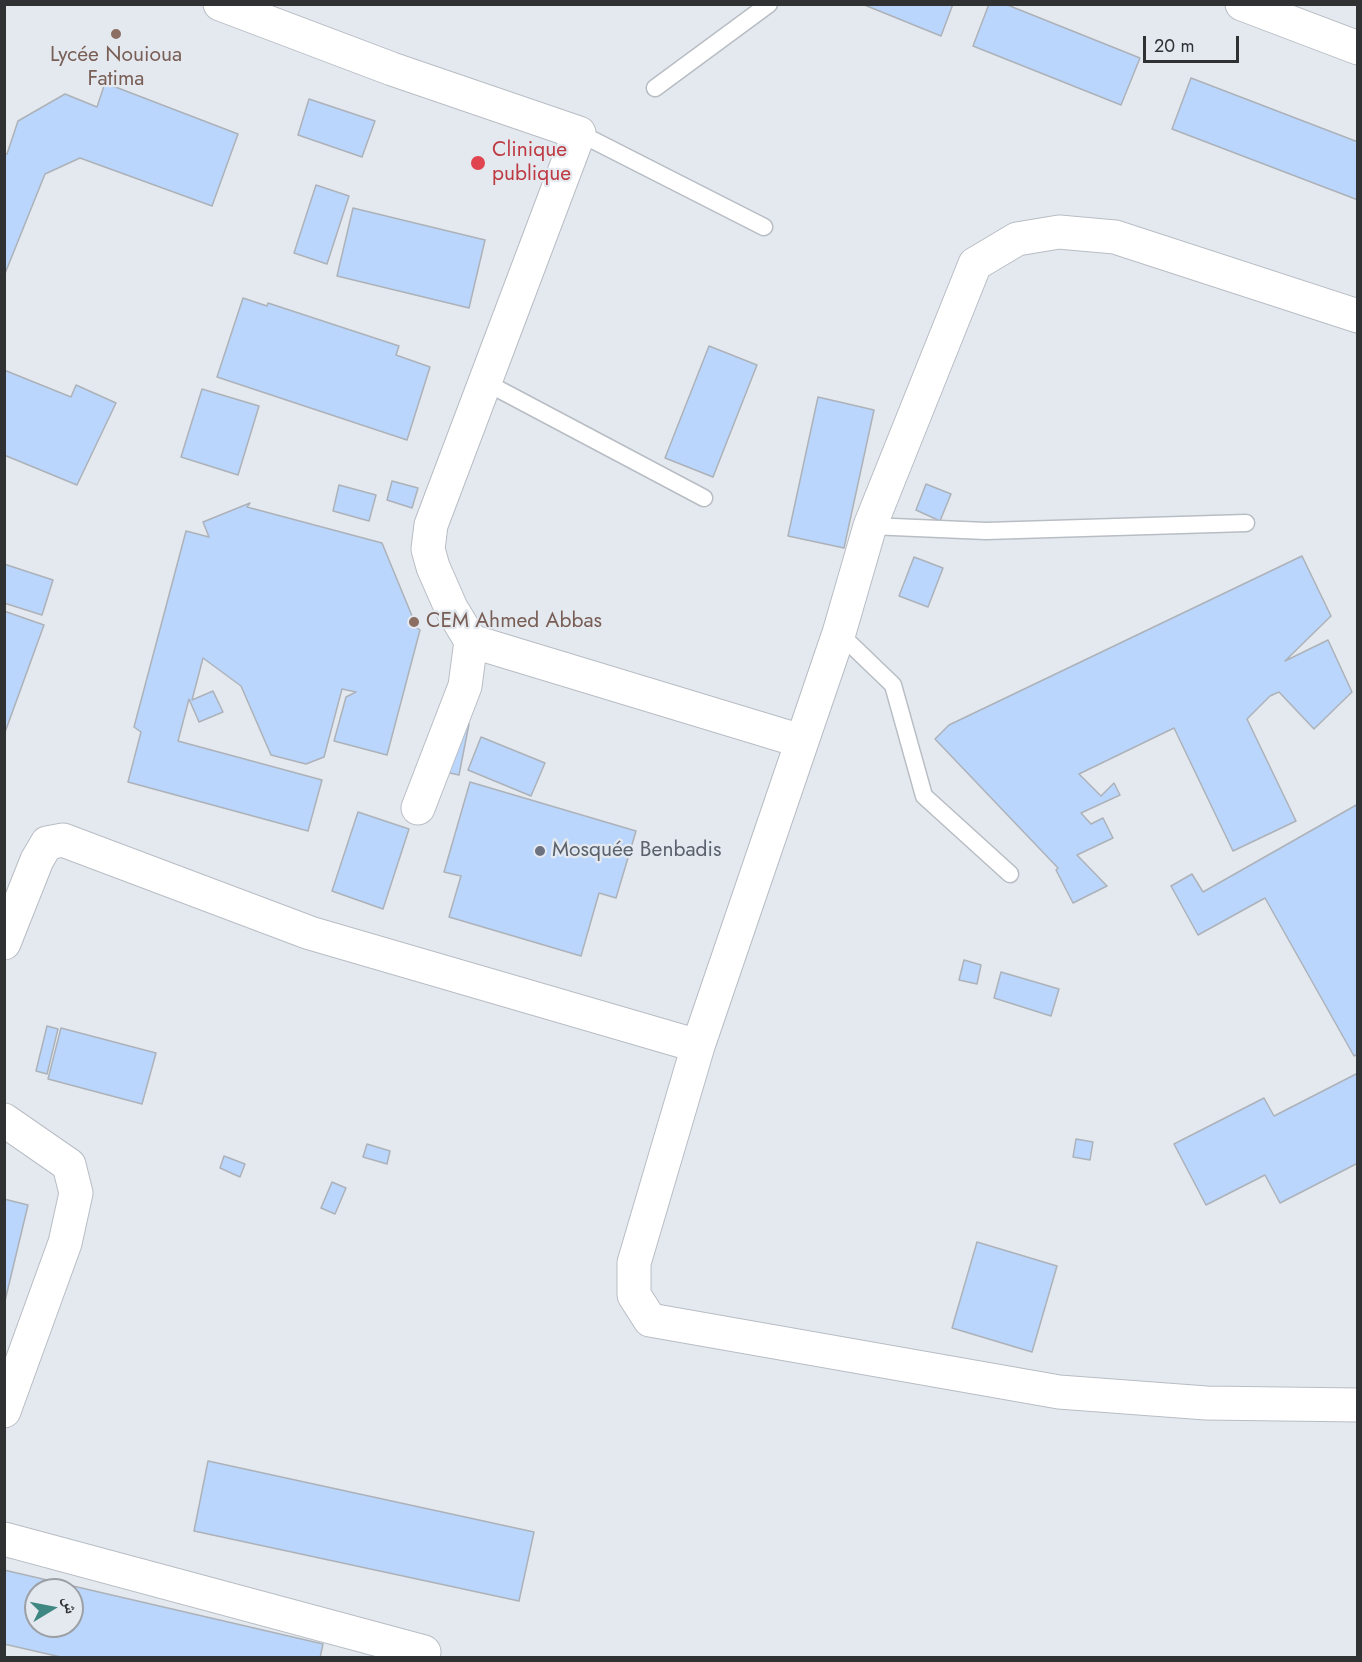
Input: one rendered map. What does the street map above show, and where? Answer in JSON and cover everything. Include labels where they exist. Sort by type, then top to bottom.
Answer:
[{"type":"street","points":[[220,4],[392,69],[579,133],[431,525],[428,549],[451,608],[471,641],[465,686],[418,808]]},
{"type":"street","points":[[1242,4],[1358,48]]},
{"type":"street","points":[[1358,316],[1115,237],[1059,232],[1017,240],[975,264],[870,526],[839,633],[698,1046],[634,1263],[634,1294],[650,1320],[1059,1392],[1206,1403],[1358,1405]]},
{"type":"street","points":[[471,641],[801,741]]},
{"type":"street","points":[[4,944],[37,860],[48,843],[63,840],[310,933],[698,1046]]},
{"type":"street","points":[[4,1120],[69,1164],[76,1193],[65,1243],[4,1411]]},
{"type":"street","points":[[4,1539],[424,1652]]},
{"type":"lane","points":[[655,88],[768,4]]},
{"type":"lane","points":[[579,133],[764,226]]},
{"type":"lane","points":[[485,382],[704,498]]},
{"type":"lane","points":[[870,526],[986,531],[1246,523]]},
{"type":"lane","points":[[839,633],[892,685],[924,796],[1010,874]]},
{"type":"building","points":[[862,4],[953,4],[941,36]]},
{"type":"building","points":[[989,4],[1005,4],[1140,58],[1121,105],[973,46]]},
{"type":"building","points":[[1191,78],[1358,142],[1358,200],[1172,129]]},
{"type":"building","points":[[105,83],[238,134],[212,206],[80,158],[45,174],[4,276],[4,154],[7,154],[18,121],[65,94],[97,107]]},
{"type":"building","points":[[309,99],[375,121],[362,157],[298,135]]},
{"type":"building","points":[[316,185],[349,196],[327,264],[294,253]]},
{"type":"building","points":[[353,208],[485,240],[469,308],[337,276]]},
{"type":"building","points":[[243,298],[267,306],[268,303],[399,346],[396,355],[430,367],[407,440],[217,377]]},
{"type":"building","points":[[709,346],[757,365],[713,477],[665,458]]},
{"type":"building","points":[[4,370],[71,397],[76,385],[116,403],[77,485],[4,455]]},
{"type":"building","points":[[202,389],[259,406],[238,475],[181,457]]},
{"type":"building","points":[[818,397],[874,410],[844,548],[788,536]]},
{"type":"building","points":[[392,481],[418,488],[412,508],[387,500]]},
{"type":"building","points":[[926,484],[951,494],[940,521],[916,510]]},
{"type":"building","points":[[339,485],[376,495],[369,521],[333,511]]},
{"type":"building","points":[[250,503],[247,507],[382,543],[417,628],[420,630],[387,755],[334,741],[346,697],[356,692],[342,689],[324,757],[306,764],[271,755],[241,686],[203,658],[192,700],[213,691],[223,712],[199,722],[189,699],[178,741],[322,780],[308,831],[128,782],[141,732],[134,727],[186,531],[209,537],[203,522]]},
{"type":"building","points":[[1302,556],[1331,616],[1285,661],[1328,640],[1352,692],[1314,729],[1279,692],[1270,696],[1247,719],[1296,821],[1233,851],[1174,728],[1079,774],[1101,796],[1114,783],[1120,795],[1081,813],[1091,824],[1103,818],[1113,838],[1077,855],[1107,886],[1073,903],[1056,870],[1058,868],[935,739],[949,725]]},
{"type":"building","points":[[914,557],[943,568],[928,607],[899,596]]},
{"type":"building","points":[[4,564],[53,580],[42,615],[4,603]]},
{"type":"building","points":[[4,611],[44,625],[4,735]]},
{"type":"building","points":[[446,719],[469,724],[459,775],[436,770]]},
{"type":"building","points":[[481,737],[545,763],[531,796],[468,770]]},
{"type":"building","name":"Mosquée Benbadis","points":[[470,782],[636,831],[616,898],[599,893],[581,956],[449,917],[461,876],[444,872]]},
{"type":"building","points":[[1358,804],[1358,1054],[1354,1056],[1265,898],[1198,935],[1171,886],[1192,874],[1203,892]]},
{"type":"building","points":[[358,812],[409,829],[383,909],[332,891]]},
{"type":"building","points":[[964,960],[981,965],[977,984],[959,980]]},
{"type":"building","points":[[1001,972],[1059,989],[1051,1016],[994,998]]},
{"type":"building","points":[[47,1026],[58,1029],[47,1074],[36,1071]]},
{"type":"building","points":[[61,1028],[156,1053],[142,1104],[48,1079]]},
{"type":"building","points":[[1358,1073],[1358,1163],[1280,1203],[1265,1175],[1206,1205],[1174,1144],[1264,1098],[1274,1116]]},
{"type":"building","points":[[1076,1139],[1093,1142],[1090,1160],[1073,1157]]},
{"type":"building","points":[[367,1144],[390,1151],[387,1164],[363,1157]]},
{"type":"building","points":[[224,1156],[245,1164],[240,1177],[220,1168]]},
{"type":"building","points":[[332,1182],[346,1188],[335,1214],[321,1208]]},
{"type":"building","points":[[4,1199],[28,1205],[4,1305]]},
{"type":"building","points":[[977,1242],[1057,1266],[1032,1352],[952,1328]]},
{"type":"building","points":[[208,1461],[534,1532],[519,1601],[194,1531]]},
{"type":"building","points":[[4,1570],[38,1578],[24,1578],[24,1638],[84,1638],[84,1589],[323,1644],[320,1658],[65,1658],[4,1644]]},
{"type":"place","name":"Lycée Nouioua Fatima","points":[[116,34]]},
{"type":"place","name":"Clinique publique","points":[[478,163]]},
{"type":"place","name":"CEM Ahmed Abbas","points":[[414,622]]},
{"type":"place","name":"Mosquée Benbadis","points":[[540,851]]}]
